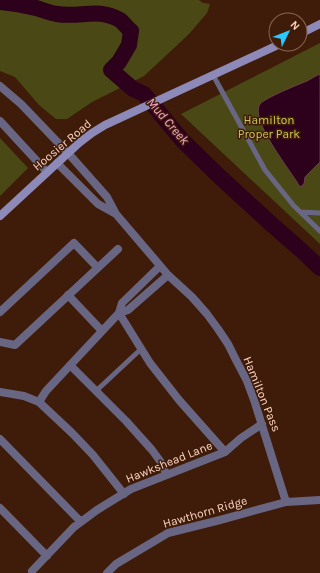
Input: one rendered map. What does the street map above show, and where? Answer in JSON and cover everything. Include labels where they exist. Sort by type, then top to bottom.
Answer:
[{"type":"street","points":[[308,30],[320,24]]},
{"type":"street","name":"Hoosier Road","points":[[0,216],[68,153],[92,133],[117,118],[268,50]]},
{"type":"street","name":"Hamilton Pass","points":[[0,86],[20,104],[68,153],[107,197],[116,214],[168,275],[192,297],[207,314],[228,344],[247,381],[286,502]]},
{"type":"street","points":[[0,121],[47,172]]},
{"type":"street","name":"Hamilton Pass","points":[[57,163],[98,204],[116,214]]},
{"type":"street","points":[[0,312],[74,243],[98,268]]},
{"type":"street","points":[[0,342],[15,344],[118,249]]},
{"type":"street","points":[[39,402],[46,391],[119,313],[122,303],[160,266]]},
{"type":"street","points":[[119,313],[128,310],[168,275]]},
{"type":"street","points":[[68,295],[102,331]]},
{"type":"street","points":[[119,313],[150,363],[225,452]]},
{"type":"street","points":[[70,365],[126,421],[152,450],[164,465],[166,475]]},
{"type":"street","points":[[0,392],[24,396],[39,402],[93,455],[124,494]]},
{"type":"street","name":"Hawkshead Lane","points":[[32,571],[74,527],[97,510],[131,489],[225,452],[241,438],[262,424]]},
{"type":"street","points":[[0,439],[81,522]]},
{"type":"street","name":"Hawthorn Ridge","points":[[107,573],[116,564],[168,533],[286,502],[320,500]]},
{"type":"street","points":[[0,508],[47,556]]},
{"type":"lane","points":[[213,75],[265,170],[294,206],[320,231]]},
{"type":"lane","points":[[301,212],[320,213]]},
{"type":"lane","points":[[96,391],[141,349]]},
{"type":"green space","points":[[0,0],[199,0],[203,3],[210,4],[207,13],[189,34],[144,76],[92,102],[67,119],[56,119],[39,105],[15,77],[0,71]]},
{"type":"green space","name":"Hamilton Proper Park","points":[[320,43],[320,244],[181,114],[302,52],[308,52],[308,49]]},
{"type":"green space","points":[[0,138],[28,168],[0,196]]},
{"type":"shaded area","points":[[320,74],[320,162],[305,177],[304,184],[300,187],[273,146],[260,122],[258,112],[260,104],[263,101]]},
{"type":"waterway","name":"Mud Creek","points":[[0,2],[27,6],[65,15],[96,13],[104,14],[120,20],[131,31],[129,45],[119,62],[111,70],[133,89],[144,94],[182,140],[220,177],[320,268]]}]
